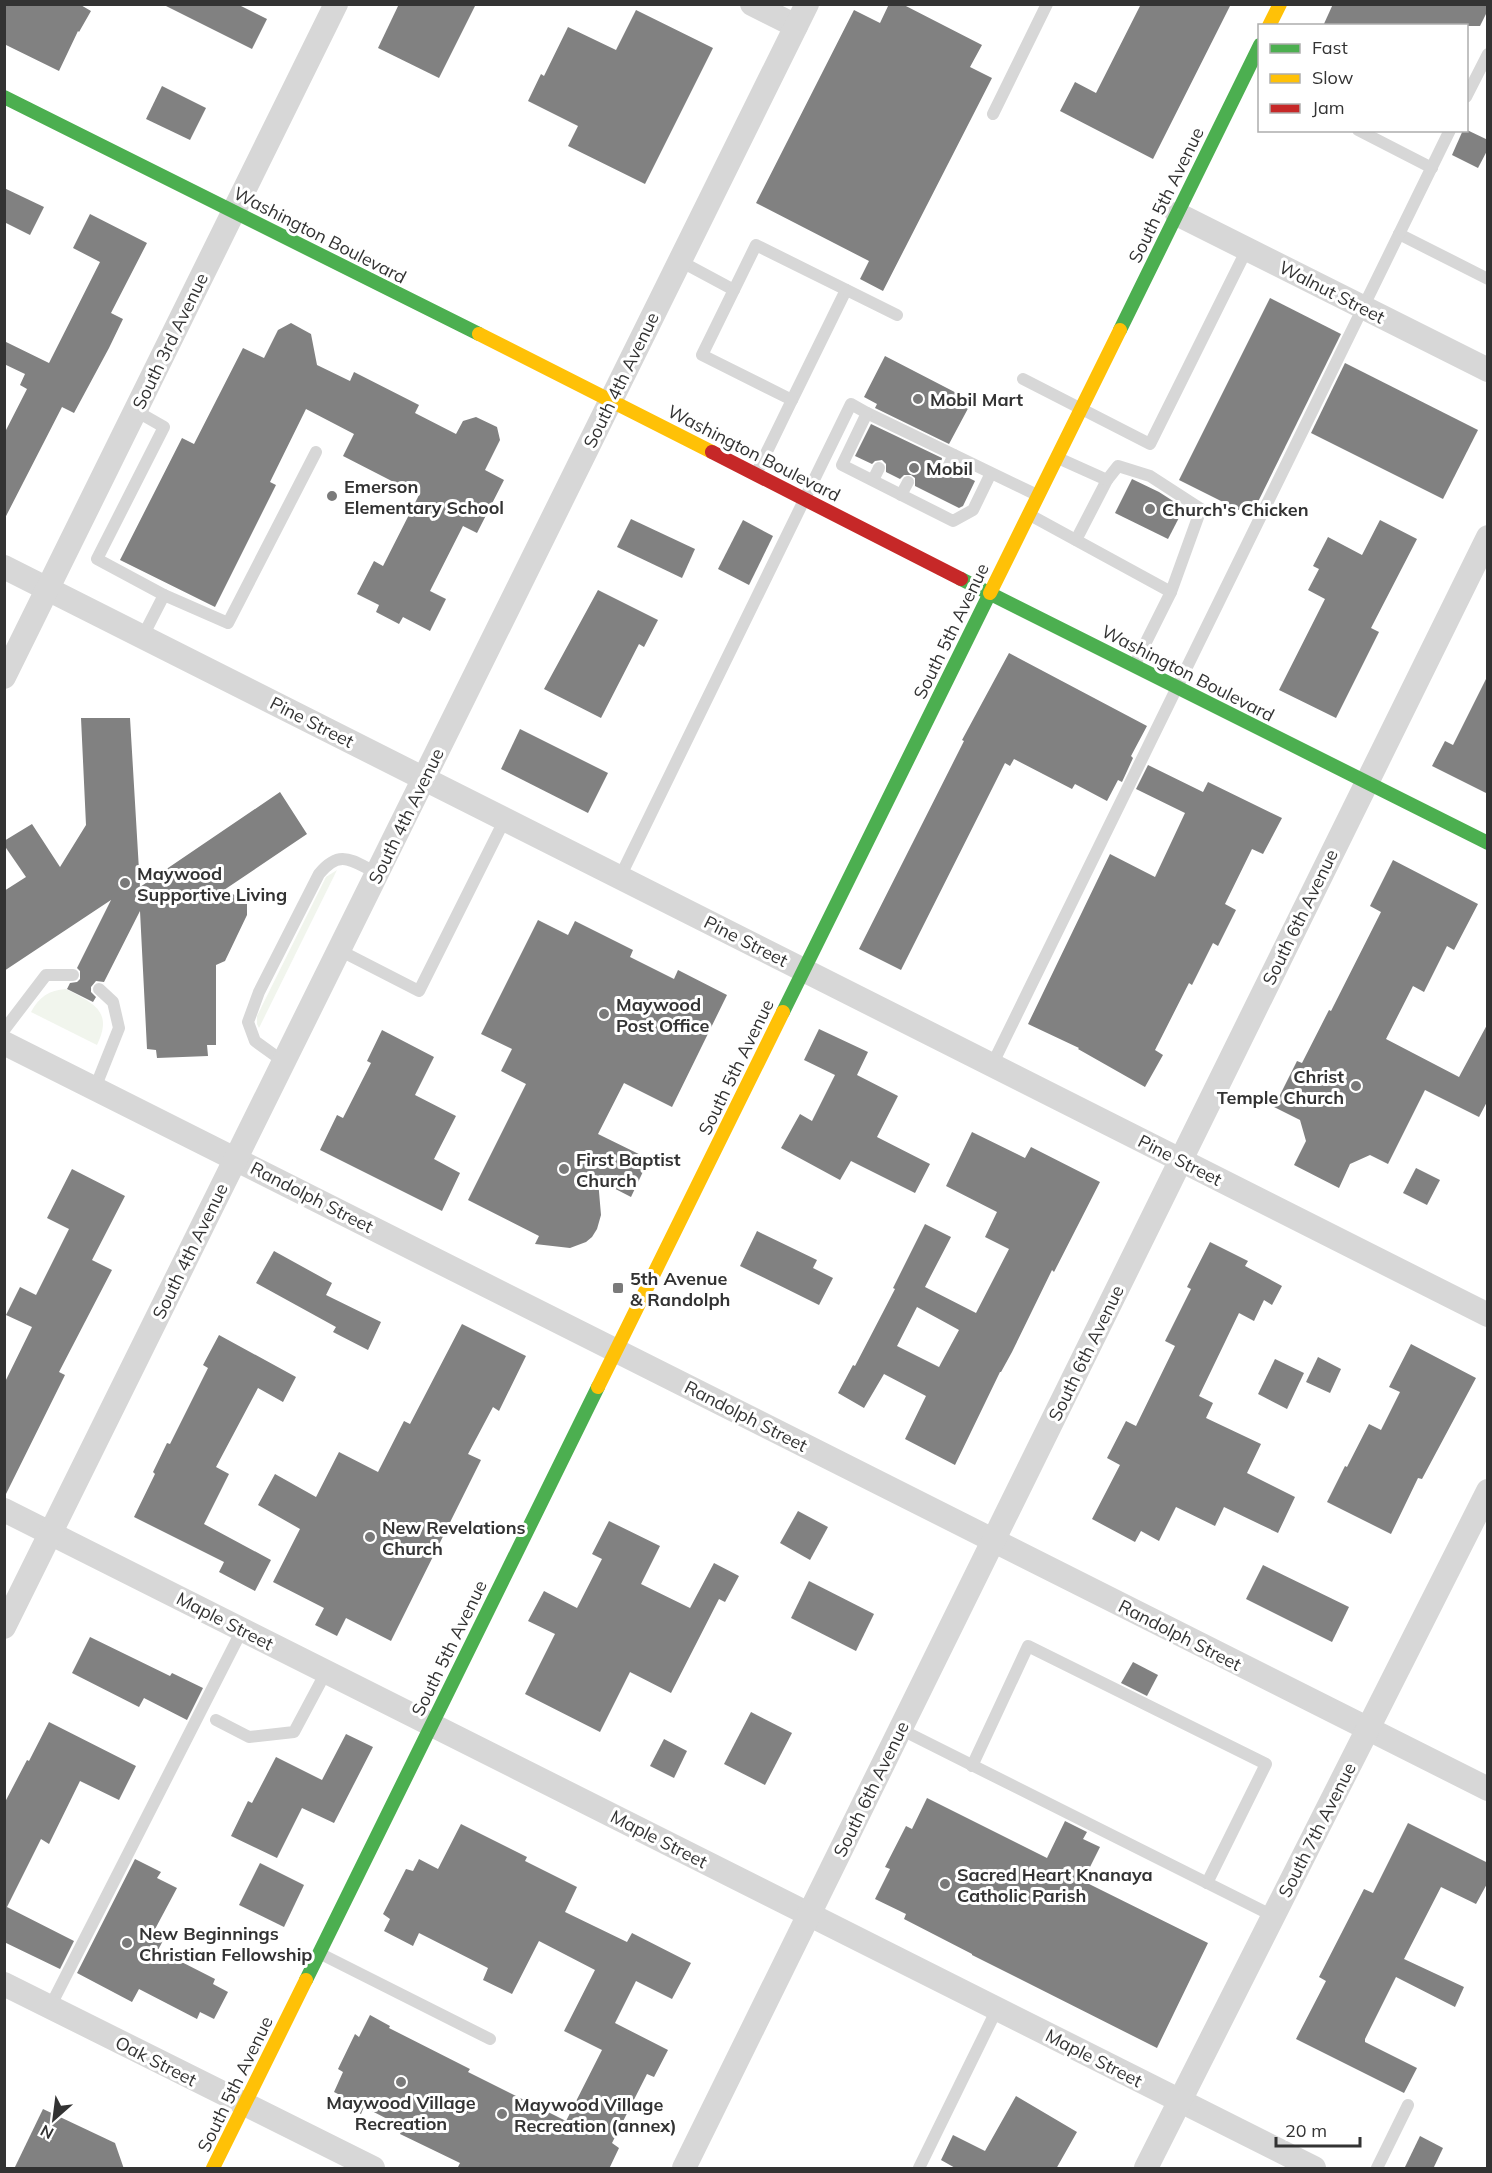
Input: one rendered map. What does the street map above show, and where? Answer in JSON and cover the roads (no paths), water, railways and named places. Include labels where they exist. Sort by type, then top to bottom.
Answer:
[{"type":"street","name":"South 3rd Avenue","points":[[4,677],[336,4]]},
{"type":"street","points":[[752,4],[796,26]]},
{"type":"street","name":"South 4th Avenue","points":[[4,1627],[807,4]]},
{"type":"street","points":[[1270,24],[1280,4]]},
{"type":"street","name":"South 5th Avenue","points":[[213,2169],[1258,49]]},
{"type":"street","name":"Washington Boulevard","points":[[4,97],[611,400],[989,593],[1488,843]]},
{"type":"street","name":"Walnut Street","points":[[1176,214],[1488,370]]},
{"type":"street","name":"South 6th Avenue","points":[[684,2169],[1488,537]]},
{"type":"street","name":"Pine Street","points":[[4,567],[1488,1315]]},
{"type":"street","name":"Randolph Street","points":[[4,1043],[1488,1789]]},
{"type":"street","name":"South 7th Avenue","points":[[1146,2169],[1488,1491]]},
{"type":"street","name":"Maple Street","points":[[4,1510],[1314,2169]]},
{"type":"street","name":"Oak Street","points":[[4,1984],[373,2169]]},
{"type":"lane","points":[[993,114],[1047,4]]},
{"type":"lane","points":[[1468,95],[1488,54]]},
{"type":"lane","points":[[1245,74],[1258,80]]},
{"type":"lane","points":[[1362,132],[1432,168]]},
{"type":"lane","points":[[992,1065],[1449,132]]},
{"type":"lane","points":[[1400,234],[1488,279]]},
{"type":"lane","points":[[792,400],[702,355],[756,245],[897,315]]},
{"type":"lane","points":[[1023,380],[1150,444],[1247,249]]},
{"type":"lane","points":[[680,261],[734,290]]},
{"type":"lane","points":[[756,474],[846,290]]},
{"type":"lane","points":[[620,877],[851,404],[896,434],[928,442],[1038,496]]},
{"type":"lane","points":[[136,411],[165,427],[98,559],[164,595],[228,623],[316,453]]},
{"type":"lane","points":[[842,465],[867,413]]},
{"type":"lane","points":[[922,455],[928,442]]},
{"type":"lane","points":[[948,467],[954,455]]},
{"type":"lane","points":[[1057,457],[1107,480]]},
{"type":"lane","points":[[821,463],[829,466],[842,465],[953,521],[973,510],[991,473]]},
{"type":"lane","points":[[1076,540],[1107,480],[1118,466],[1150,476],[1201,509],[1171,592],[1134,666]]},
{"type":"lane","points":[[873,480],[879,468]]},
{"type":"lane","points":[[901,495],[908,482]]},
{"type":"lane","points":[[928,508],[934,496]]},
{"type":"lane","points":[[1028,514],[1171,592]]},
{"type":"lane","points":[[143,636],[164,595]]},
{"type":"lane","points":[[339,950],[419,991],[506,819]]},
{"type":"lane","points":[[284,1062],[254,1039],[248,1022],[259,992],[319,874],[327,864],[338,858],[345,859],[377,873]]},
{"type":"lane","points":[[4,1030],[46,975],[73,975]]},
{"type":"lane","points":[[95,1088],[119,1028],[113,1002],[99,989]]},
{"type":"lane","points":[[50,2007],[243,1630]]},
{"type":"lane","points":[[972,1766],[1028,1646],[1256,1758],[1266,1764],[1207,1883]]},
{"type":"lane","points":[[216,1720],[249,1737],[294,1732],[326,1672]]},
{"type":"lane","points":[[900,1729],[1274,1916]]},
{"type":"lane","points":[[319,1953],[490,2039]]},
{"type":"lane","points":[[919,2169],[997,2009]]},
{"type":"lane","points":[[1377,2169],[1408,2105]]},
{"type":"place","name":"Mobil Mart","points":[[918,399]]},
{"type":"place","name":"Mobil","points":[[914,468]]},
{"type":"place","name":"Emerson Elementary School","points":[[332,496]]},
{"type":"place","name":"Church's Chicken","points":[[1150,509]]},
{"type":"place","name":"Maywood Supportive Living","points":[[125,883]]},
{"type":"place","name":"Maywood Post Office","points":[[604,1014]]},
{"type":"place","name":"Christ Temple Church","points":[[1356,1086]]},
{"type":"place","name":"First Baptist Church","points":[[564,1169]]},
{"type":"place","name":"5th Avenue & Randolph","points":[[618,1288]]},
{"type":"place","name":"New Revelations Church","points":[[370,1537]]},
{"type":"place","name":"Sacred Heart Knanaya Catholic Parish","points":[[945,1884]]},
{"type":"place","name":"New Beginnings Christian Fellowship","points":[[127,1943]]},
{"type":"place","name":"Maywood Village Recreation","points":[[401,2082]]},
{"type":"place","name":"Maywood Village Recreation (annex)","points":[[502,2114]]}]
